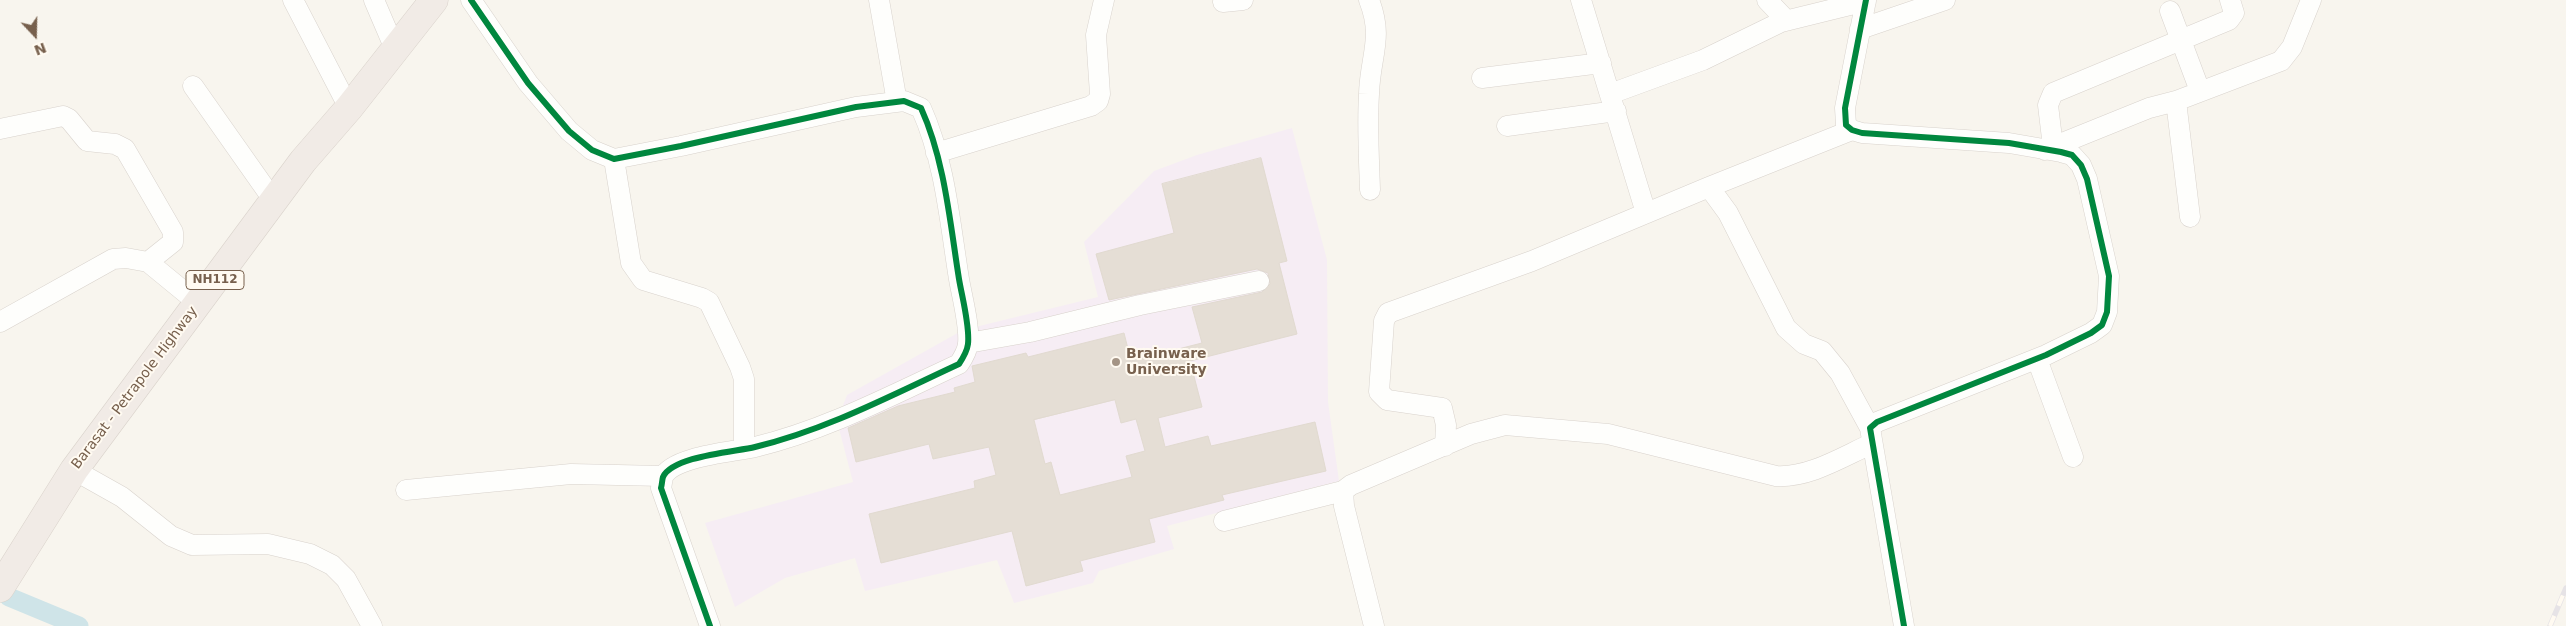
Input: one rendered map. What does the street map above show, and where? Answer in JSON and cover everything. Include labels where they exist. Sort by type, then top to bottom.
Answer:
[{"type":"highway","name":"Barasat - Petrapole Highway","points":[[5,579],[74,470],[303,161],[349,108],[434,0]]},
{"type":"street","points":[[293,0],[349,108]]},
{"type":"street","points":[[374,0],[395,49]]},
{"type":"street","points":[[471,0],[528,83],[568,131],[592,150],[614,159],[681,146],[856,106],[904,102],[921,108],[929,126],[945,198],[968,343],[965,356],[958,364],[824,426],[788,439],[744,450],[711,454],[672,466],[663,476],[661,488],[710,626]]},
{"type":"street","points":[[879,0],[897,102]]},
{"type":"street","points":[[936,153],[1091,106],[1098,101],[1100,94],[1096,35],[1104,0]]},
{"type":"street","points":[[1222,2],[1243,0]]},
{"type":"street","points":[[1369,0],[1375,15],[1377,34],[1368,93],[1370,190]]},
{"type":"street","points":[[1581,0],[1646,213]]},
{"type":"street","points":[[1767,0],[1786,20]]},
{"type":"street","points":[[1860,29],[1945,0]]},
{"type":"street","points":[[2049,148],[2048,105],[2053,93],[2229,20],[2234,13],[2230,0]]},
{"type":"street","points":[[2049,148],[2149,108],[2176,101],[2281,61],[2292,47],[2311,0]]},
{"type":"street","points":[[1224,521],[1343,492],[1351,484],[1471,434],[1505,425],[1583,431],[1642,441],[1776,476],[1791,477],[1804,473],[1871,436],[1877,422],[2037,359],[2091,333],[2102,325],[2108,312],[2109,276],[2087,179],[2081,165],[2072,155],[2049,148],[2008,143],[1862,133],[1852,130],[1846,125],[1845,108],[1866,1],[1786,20],[1613,102],[1507,126]]},
{"type":"street","points":[[2170,11],[2200,91]]},
{"type":"street","points":[[1482,78],[1601,63]]},
{"type":"street","points":[[192,86],[274,201]]},
{"type":"street","points":[[2176,101],[2190,217]]},
{"type":"street","points":[[0,129],[64,116],[69,119],[87,140],[115,144],[125,149],[173,232],[173,242],[148,262]]},
{"type":"street","points":[[1445,446],[1446,425],[1442,408],[1387,400],[1379,392],[1384,321],[1388,313],[1532,261],[1852,130]]},
{"type":"street","points":[[614,159],[631,263],[637,274],[643,280],[710,302],[740,367],[745,394],[744,450]]},
{"type":"street","points":[[1709,187],[1728,213],[1786,328],[1804,344],[1822,351],[1840,373],[1871,436],[1904,626]]},
{"type":"street","points":[[0,322],[113,259],[126,258],[148,262],[198,303]]},
{"type":"street","points":[[968,343],[1030,332],[1140,305],[1259,281]]},
{"type":"street","points":[[2037,359],[2073,457]]},
{"type":"street","points":[[74,470],[122,497],[171,536],[192,545],[268,544],[310,554],[332,564],[346,579],[372,626]]},
{"type":"street","points":[[406,490],[571,474],[663,476]]},
{"type":"street","points":[[1343,492],[1344,506],[1374,626]]},
{"type":"shaded area","name":"Brainware University","points":[[1292,128],[1327,260],[1328,402],[1339,481],[1167,526],[1174,549],[1099,571],[1093,583],[1014,603],[997,560],[865,591],[855,558],[785,578],[735,607],[705,523],[853,482],[837,421],[847,395],[963,330],[1098,297],[1084,242],[1154,171],[1197,155]]},
{"type":"building","points":[[1261,158],[1287,261],[1279,263],[1297,334],[1190,361],[1202,407],[1158,418],[1165,447],[1208,436],[1211,446],[1315,422],[1326,471],[1222,495],[1224,500],[1149,519],[1155,542],[1080,561],[1083,571],[1026,586],[1012,531],[881,563],[869,514],[975,488],[974,481],[996,475],[989,447],[933,459],[929,444],[856,462],[848,428],[898,406],[955,392],[954,388],[975,382],[972,366],[1026,353],[1028,357],[1124,333],[1131,361],[1202,343],[1192,307],[1262,292],[1270,284],[1268,273],[1257,269],[1109,300],[1096,254],[1174,233],[1162,184]],"holes":[[[1115,400],[1121,423],[1136,419],[1145,451],[1126,456],[1132,477],[1060,495],[1051,462],[1045,464],[1034,420]]]},
{"type":"waterway","points":[[9,597],[79,626]]},
{"type":"railway","points":[[2550,626],[2566,588]]},
{"type":"cycle path","points":[[471,0],[528,83],[569,131],[592,150],[614,159],[856,107],[904,101],[921,108],[929,128],[946,192],[967,320],[968,344],[966,352],[959,364],[833,421],[781,440],[705,456],[679,464],[669,470],[663,477],[661,488],[710,626]]},
{"type":"cycle path","points":[[1866,0],[1845,108],[1846,125],[1852,130],[1862,133],[2009,143],[2072,155],[2081,165],[2087,179],[2109,276],[2107,312],[2102,325],[2091,333],[2046,355],[1877,422],[1870,428],[1904,626]]},
{"type":"place","name":"Brainware University","points":[[1116,362]]}]
